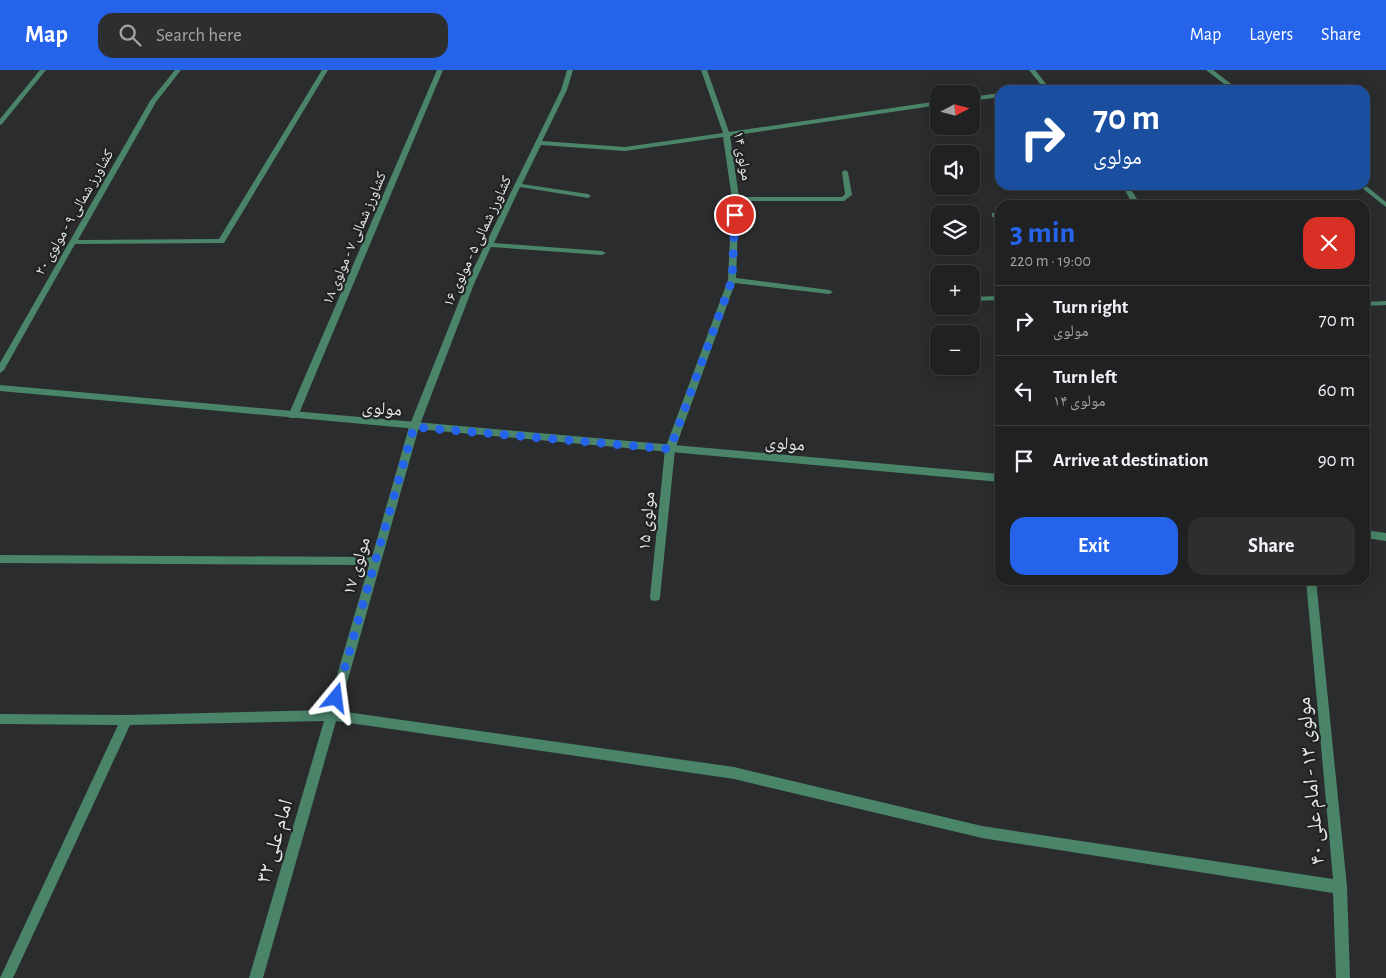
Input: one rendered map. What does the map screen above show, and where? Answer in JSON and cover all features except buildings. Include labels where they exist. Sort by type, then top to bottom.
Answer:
[{"type":"street","points":[[0,123],[43,70]]},
{"type":"street","name":"کشاورز شمالی ۹ - مولوی ۲۰","points":[[0,370],[153,101],[178,70]]},
{"type":"street","points":[[73,242],[222,240],[325,70]]},
{"type":"street","name":"کشاورز شمالی ۷ - مولوی ۱۸","points":[[293,416],[440,70]]},
{"type":"street","name":"کشاورز شمالی ۵ - مولوی ۱۶","points":[[414,427],[470,284],[564,90],[570,70]]},
{"type":"street","name":"مولوی ۱۴","points":[[670,449],[732,280],[736,199],[726,133],[704,70]]},
{"type":"street","points":[[1032,70],[1044,85]]},
{"type":"street","points":[[1209,70],[1229,85]]},
{"type":"street","points":[[980,98],[995,96]]},
{"type":"street","points":[[538,142],[625,149],[930,104]]},
{"type":"street","points":[[736,199],[844,198],[849,195],[845,172]]},
{"type":"street","points":[[518,185],[588,196]]},
{"type":"street","points":[[1367,190],[1386,205]]},
{"type":"street","points":[[489,245],[602,253]]},
{"type":"street","points":[[732,280],[829,292]]},
{"type":"street","points":[[980,299],[995,298]]},
{"type":"street","points":[[1370,304],[1386,302]]},
{"type":"street","name":"مولوی","points":[[0,388],[414,427],[995,478]]},
{"type":"street","name":"مولوی ۱۷","points":[[331,715],[414,427]]},
{"type":"street","name":"مولوی ۱۵","points":[[655,597],[670,449]]},
{"type":"street","points":[[1370,535],[1386,537]]},
{"type":"street","points":[[0,559],[376,561]]},
{"type":"street","name":"مولوی ۱۳ - امام علی ۴۰","points":[[1311,585],[1340,886],[1343,978]]},
{"type":"street","points":[[0,719],[127,720],[331,715],[734,773],[982,832],[1340,886]]},
{"type":"street","name":"امام علی ۳۲","points":[[256,978],[331,715]]},
{"type":"street","points":[[6,978],[127,720]]},
{"type":"route","points":[[336,698],[414,427],[670,449],[732,280],[735,215]]}]
